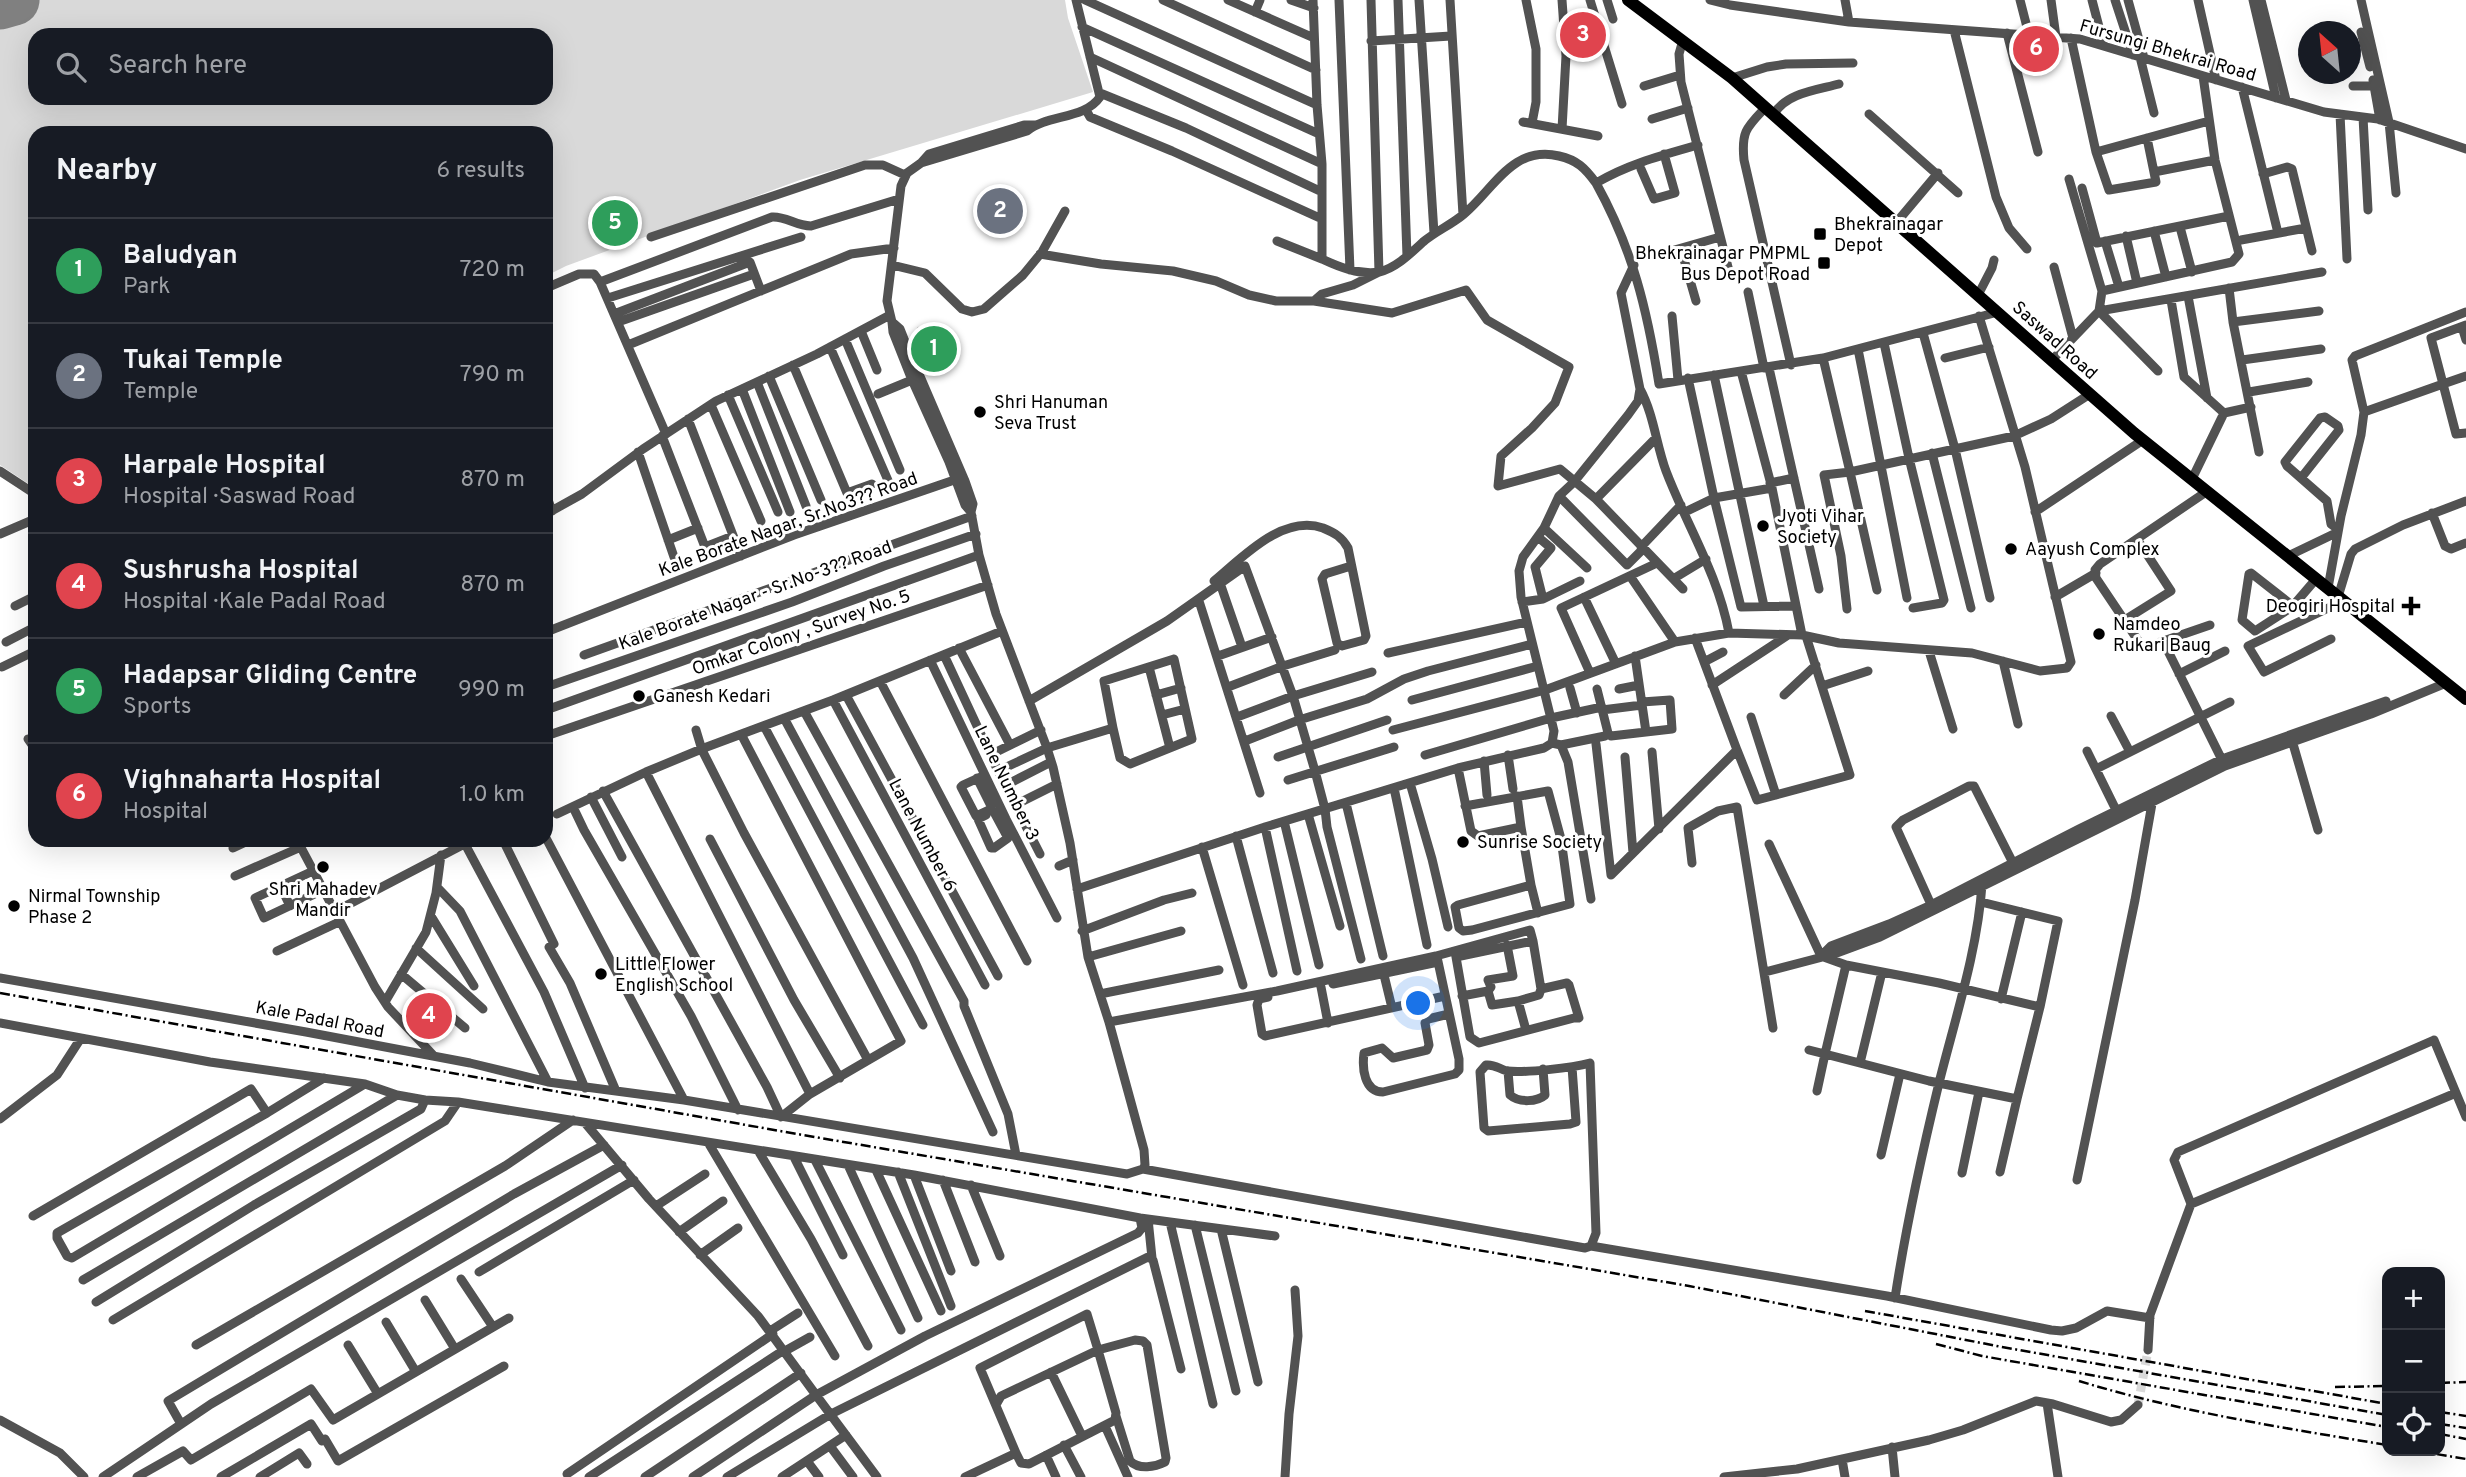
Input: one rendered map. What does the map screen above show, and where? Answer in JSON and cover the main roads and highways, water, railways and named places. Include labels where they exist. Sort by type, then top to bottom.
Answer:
[{"type":"highway","name":"Saswad Road","points":[[1630,1],[1732,78],[2143,440],[2466,699]]},
{"type":"tunnel","points":[[2138,1405],[2148,1350]]},
{"type":"railway","points":[[0,993],[797,1134],[1689,1286],[2002,1347],[2382,1414]]},
{"type":"railway","points":[[1865,1311],[2382,1403]]},
{"type":"railway","points":[[1936,1344],[1982,1356],[2382,1426]]},
{"type":"railway","points":[[2079,1381],[2194,1410],[2382,1444]]},
{"type":"railway","points":[[2445,1383],[2466,1382]]},
{"type":"railway","points":[[2335,1387],[2382,1386]]},
{"type":"railway","points":[[2445,1413],[2466,1416]]},
{"type":"railway","points":[[2445,1425],[2466,1428]]},
{"type":"railway","points":[[2445,1435],[2466,1439]]},
{"type":"railway","points":[[2445,1456],[2466,1459]]},
{"type":"place","name":"Harpale Hospital","points":[[1583,35]]},
{"type":"place","name":"Vighnaharta Hospital","points":[[2036,49]]},
{"type":"place","name":"Tukai Temple","points":[[1000,211]]},
{"type":"place","name":"Hadapsar Gliding Centre","points":[[615,223]]},
{"type":"place","name":"Bhekrainagar Depot","points":[[1820,234]]},
{"type":"place","name":"Bhekrainagar PMPML Bus Depot Road","points":[[1824,263]]},
{"type":"place","name":"Baludyan","points":[[934,349]]},
{"type":"place","name":"Shri Hanuman Seva Trust","points":[[980,412]]},
{"type":"place","name":"Jyoti Vihar Society","points":[[1763,526]]},
{"type":"place","name":"Aayush Complex","points":[[2011,549]]},
{"type":"place","name":"Deogiri Hospital","points":[[2411,606]]},
{"type":"place","name":"Namdeo Rukari Baug","points":[[2099,634]]},
{"type":"place","name":"Ganesh Kedari","points":[[639,696]]},
{"type":"place","name":"Sunrise Society","points":[[1463,842]]},
{"type":"place","name":"Shri Mahadev Mandir","points":[[323,867]]},
{"type":"place","name":"Nirmal Township Phase 2","points":[[14,906]]},
{"type":"place","name":"Little Flower English School","points":[[601,974]]},
{"type":"place","name":"Sushrusha Hospital","points":[[429,1016]]}]
